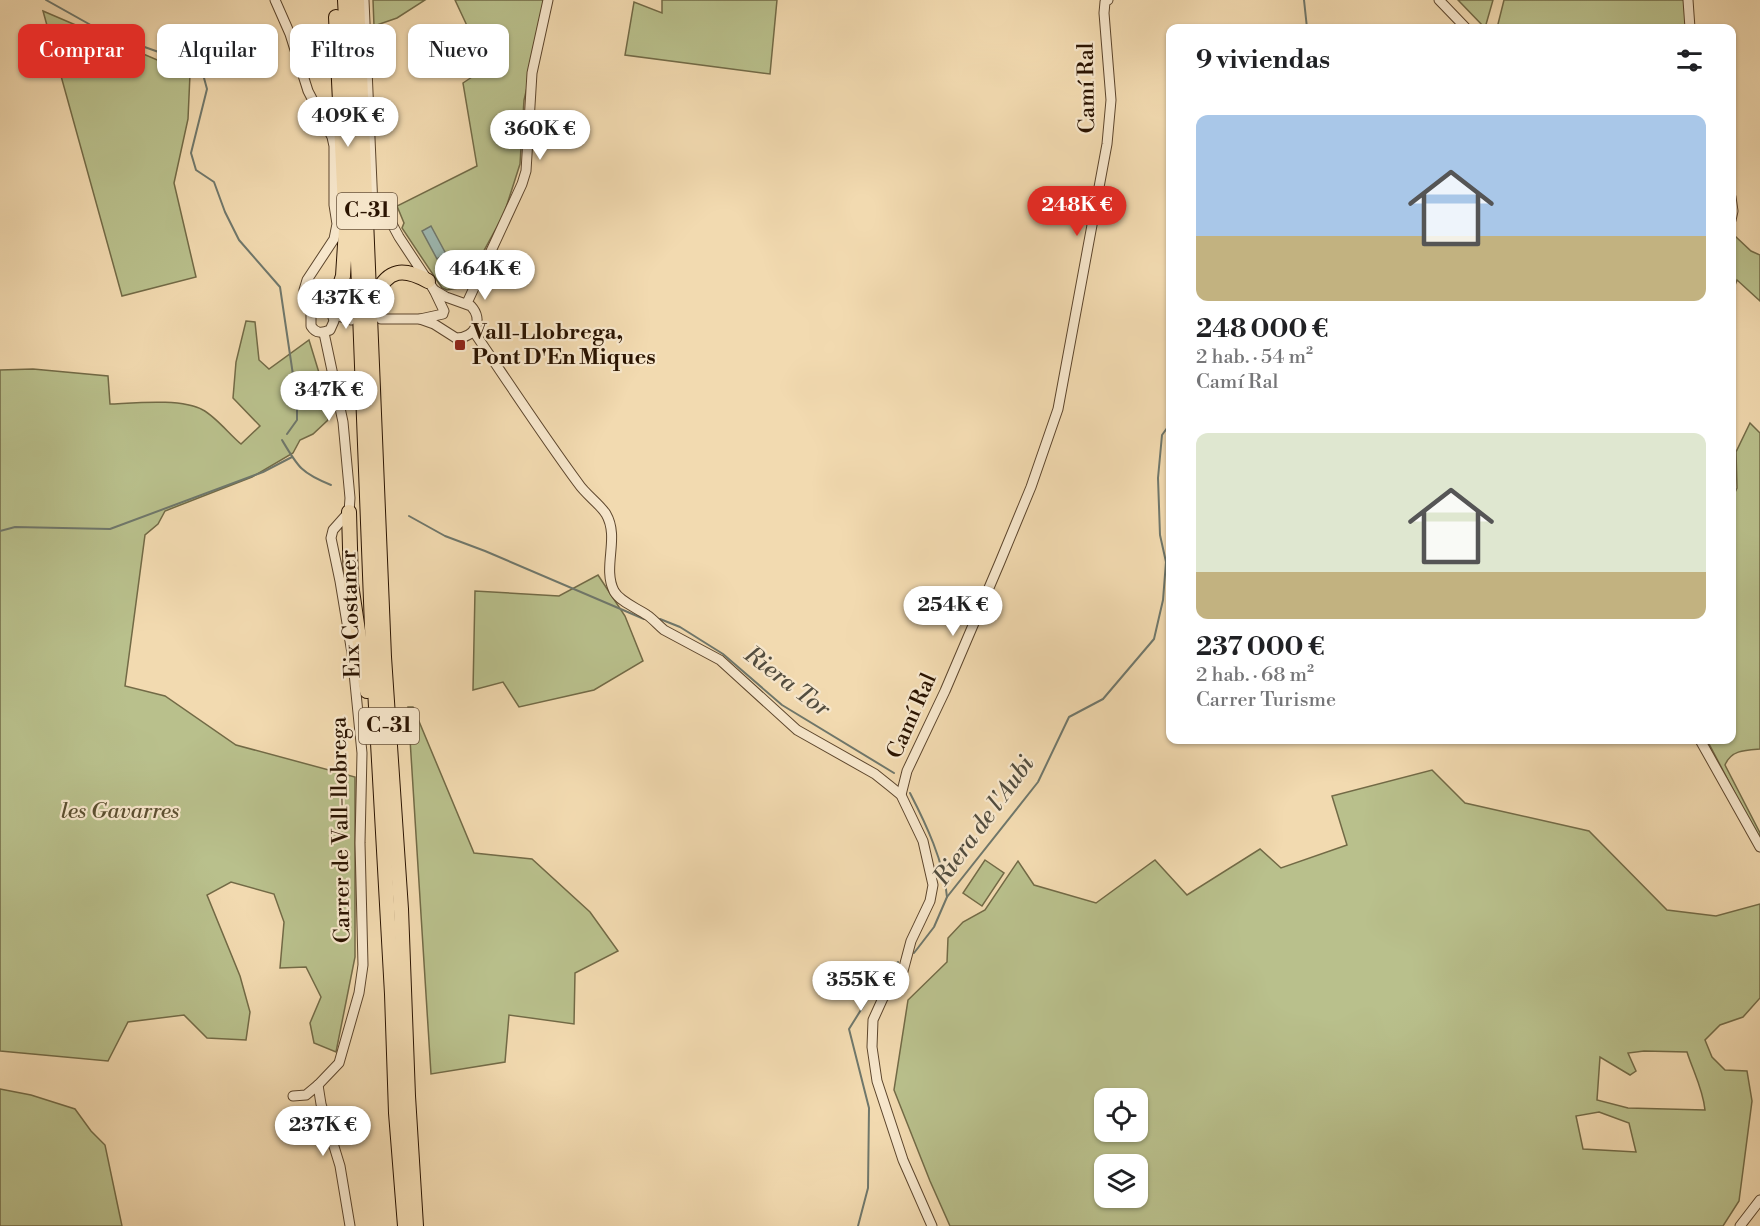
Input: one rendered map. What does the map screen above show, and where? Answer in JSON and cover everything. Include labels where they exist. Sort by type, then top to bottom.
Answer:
[{"type":"highway","points":[[324,311],[338,294],[343,276],[346,229],[336,0]]},
{"type":"highway","name":"Eix Costaner","points":[[345,0],[373,653],[392,994],[396,1113],[405,1226]]},
{"type":"highway","name":"C-31","points":[[357,0],[384,657],[400,909],[416,1226]]},
{"type":"highway","points":[[373,207],[377,360],[374,423]]},
{"type":"highway","points":[[376,295],[386,279],[398,272],[412,273],[431,286]]},
{"type":"highway","points":[[349,512],[351,584],[370,706],[375,780],[381,796]]},
{"type":"highway","points":[[396,1113],[397,1226]]},
{"type":"highway","points":[[414,1199],[421,1226]]},
{"type":"street","points":[[275,0],[290,34],[308,91],[332,137],[334,146],[334,205],[337,224],[334,239],[307,280],[304,290],[307,301],[324,311],[351,320],[333,326],[324,333]]},
{"type":"street","points":[[364,0],[373,207],[392,224],[431,286],[443,313],[442,324],[445,331]]},
{"type":"street","points":[[381,319],[420,319],[443,313],[450,305],[462,302],[522,184],[526,171],[532,74],[548,0]]},
{"type":"street","points":[[1095,0],[1106,1]]},
{"type":"street","points":[[1438,0],[1462,24]]},
{"type":"street","points":[[1688,0],[1690,24]]},
{"type":"street","name":"Camí Ral","points":[[932,1226],[903,1160],[877,1081],[872,1047],[873,1020],[883,998],[903,971],[910,941],[930,901],[933,885],[923,841],[901,795],[907,771],[945,691],[1035,476],[1058,409],[1107,144],[1111,100],[1105,36],[1106,1]]},
{"type":"street","points":[[420,319],[460,338],[474,332],[478,323],[477,313],[462,302],[431,286]]},
{"type":"street","points":[[324,311],[333,326]]},
{"type":"street","points":[[324,311],[310,318],[311,326],[315,331],[324,333]]},
{"type":"street","points":[[474,332],[578,483],[605,513],[610,524],[612,538],[610,569],[614,591],[622,599],[650,616],[664,630],[720,660],[797,730],[875,774],[901,795]]},
{"type":"street","points":[[324,333],[345,437],[350,498],[349,512],[333,530]]},
{"type":"street","points":[[333,530],[344,528],[349,532]]},
{"type":"street","name":"Carrer de Vall-llobrega","points":[[318,1085],[339,1063],[356,1005],[363,965],[360,843],[362,753],[352,653],[331,538],[333,530]]},
{"type":"street","points":[[1702,744],[1760,847]]},
{"type":"street","points":[[293,1095],[306,1095],[318,1085]]},
{"type":"street","points":[[318,1085],[321,1104],[340,1166],[350,1226]]},
{"type":"street","points":[[1740,1226],[1760,1200]]},
{"type":"green space","points":[[373,0],[425,0],[397,18],[374,24]]},
{"type":"green space","points":[[455,0],[548,0],[524,100],[520,164],[504,214],[464,287],[447,290],[442,288],[402,228],[404,223],[397,206],[477,166],[463,83],[470,78],[509,78],[509,24],[466,24]]},
{"type":"green space","points":[[662,0],[777,0],[770,74],[625,55],[634,2],[662,13]]},
{"type":"green space","points":[[1458,0],[1493,0],[1486,24],[1481,24]]},
{"type":"green space","points":[[1504,0],[1684,0],[1686,24],[1498,24]]},
{"type":"green space","points":[[43,11],[73,24],[47,24]]},
{"type":"green space","points":[[145,55],[157,60],[157,78],[190,78],[188,119],[174,183],[196,277],[122,296],[62,78],[145,78]]},
{"type":"green space","points":[[1736,237],[1751,251],[1760,255],[1760,301],[1737,280],[1736,283]]},
{"type":"green space","name":"les Gavarres","points":[[246,321],[255,322],[259,360],[269,369],[309,340],[320,376],[328,420],[313,434],[300,440],[293,453],[252,477],[165,511],[158,524],[145,535],[125,686],[165,696],[236,745],[355,777],[355,957],[336,1052],[314,1043],[310,1023],[321,997],[306,967],[280,968],[284,922],[274,894],[231,882],[207,895],[240,976],[250,1012],[246,1040],[207,1038],[184,1015],[128,1022],[108,1061],[0,1051],[0,370],[33,369],[108,376],[110,404],[158,402],[194,406],[213,417],[241,444],[260,426],[233,398],[236,362]]},
{"type":"green space","points":[[1750,423],[1760,433],[1760,749],[1735,754],[1725,765],[1760,833],[1760,841],[1709,744],[1736,744],[1736,452]]},
{"type":"green space","points":[[598,575],[625,616],[643,661],[594,690],[519,707],[503,682],[473,690],[475,591],[559,596]]},
{"type":"green space","points":[[408,707],[413,707],[474,853],[532,859],[590,912],[618,951],[575,973],[574,1024],[509,1015],[505,1062],[431,1074]]},
{"type":"green space","points":[[1432,770],[1465,803],[1589,831],[1667,910],[1716,916],[1760,904],[1760,998],[1743,1017],[1720,1025],[1705,1040],[1712,1057],[1725,1070],[1747,1071],[1752,1101],[1739,1201],[1723,1226],[950,1226],[894,1090],[908,1000],[947,962],[948,938],[963,922],[985,910],[1018,861],[1034,885],[1096,903],[1155,860],[1187,895],[1260,849],[1281,868],[1347,845],[1332,796]],"holes":[[[1687,1052],[1700,1087],[1705,1110],[1628,1108],[1597,1100],[1600,1057],[1630,1075],[1636,1071],[1628,1053]],[[1599,1112],[1629,1123],[1636,1152],[1583,1149],[1576,1116]]]},
{"type":"green space","points":[[985,860],[1004,873],[982,906],[963,893]]},
{"type":"green space","points":[[0,1089],[31,1095],[75,1109],[105,1145],[122,1226],[0,1226]]},
{"type":"water","points":[[431,226],[446,254],[437,259],[422,231]]},
{"type":"waterway","name":"Riera Tor","points":[[46,0],[105,33],[201,67],[207,89],[191,153],[196,170],[214,182],[239,240],[280,287],[297,402],[297,420],[287,434]]},
{"type":"waterway","name":"Riera de l'Aubi","points":[[1304,0],[1307,24]]},
{"type":"waterway","name":"Riera de l'Aubi","points":[[1166,430],[1162,435],[1158,478],[1160,535],[1166,562]]},
{"type":"waterway","name":"Riera Tor","points":[[282,440],[301,468],[313,477],[331,485]]},
{"type":"waterway","points":[[0,531],[15,527],[110,529],[263,472],[292,457]]},
{"type":"waterway","name":"Riera Tor","points":[[409,516],[445,536],[644,619]]},
{"type":"waterway","name":"Riera de l'Aubi","points":[[914,953],[934,927],[947,897],[1038,782],[1069,717],[1103,699],[1154,639],[1163,600],[1166,562]]},
{"type":"waterway","name":"Riera Tor","points":[[660,619],[680,627],[723,654],[782,705],[894,773]]},
{"type":"waterway","name":"Riera Tor","points":[[910,793],[938,857],[947,897]]},
{"type":"waterway","name":"Riera de l'Aubi","points":[[858,1226],[868,1188],[869,1108],[849,1029],[869,997],[898,962]]},
{"type":"place","name":"Vall-Llobrega, Pont D'En Miques","points":[[460,345]]}]
